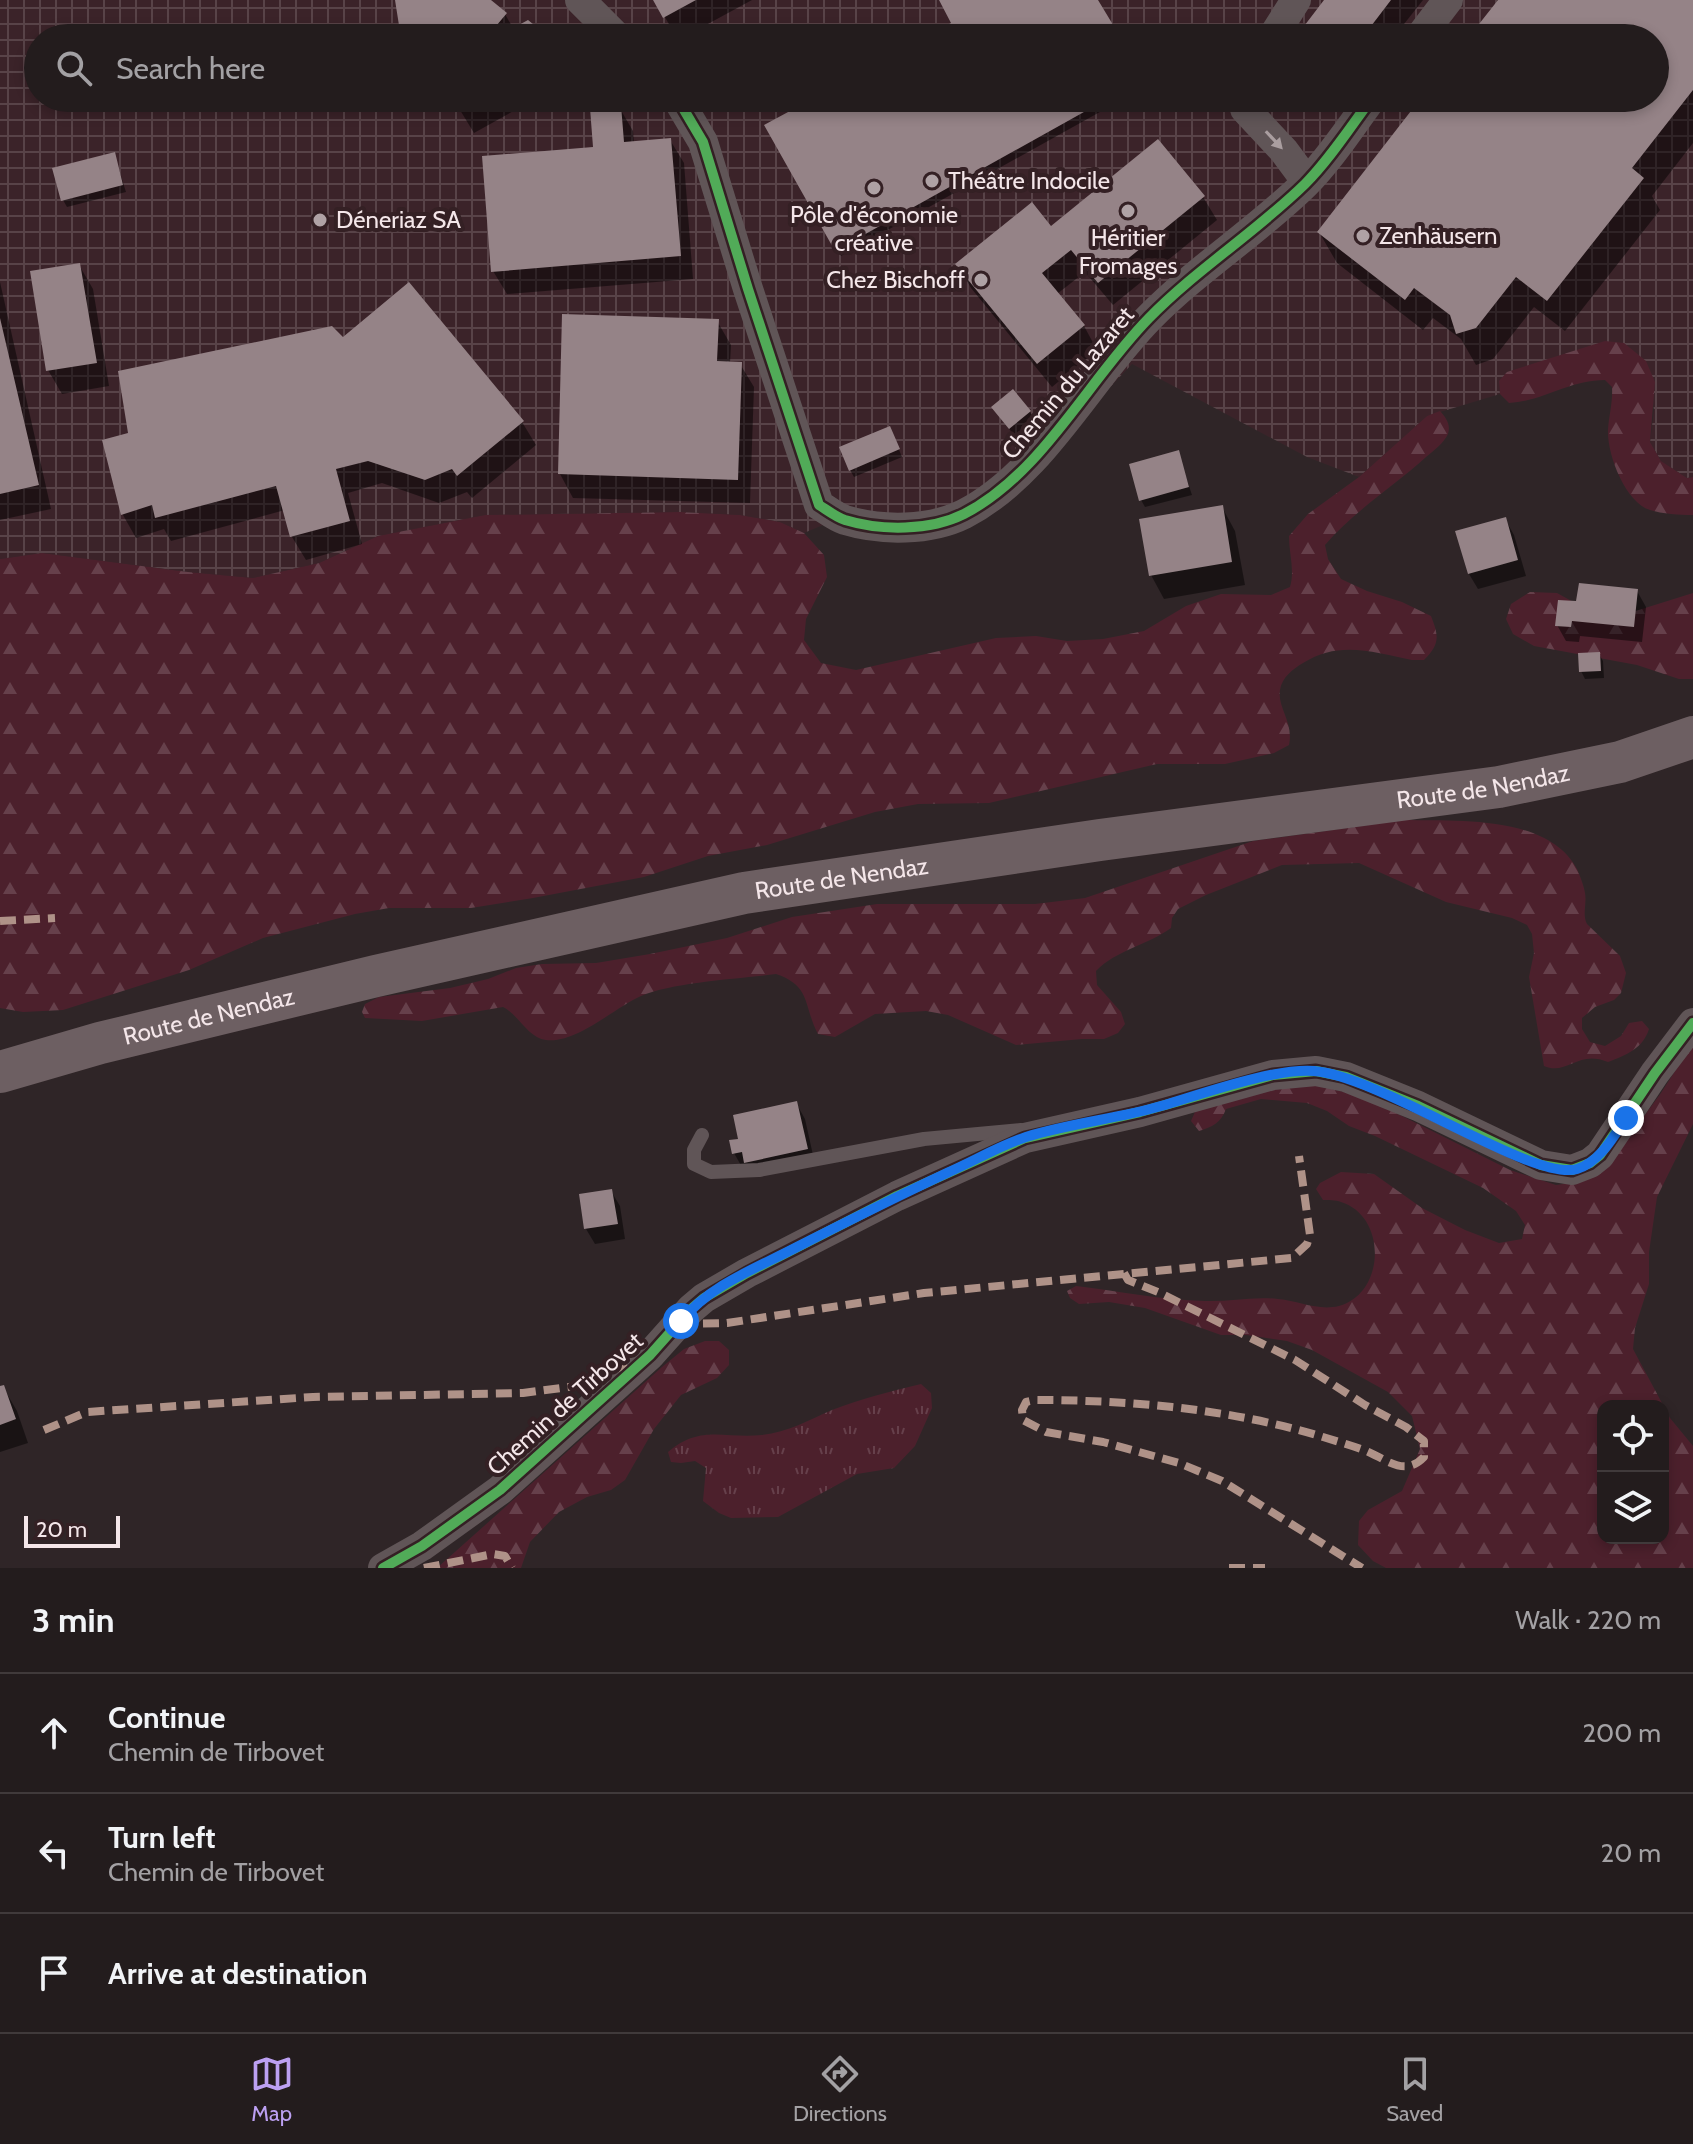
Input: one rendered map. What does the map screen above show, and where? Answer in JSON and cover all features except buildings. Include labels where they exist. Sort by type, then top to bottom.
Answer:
[{"type":"main road","name":"Route de Nendaz","points":[[0,1072],[100,1043],[376,976],[744,893],[1070,844],[1499,787],[1620,762],[1693,737]]},
{"type":"street","points":[[580,0],[604,24]]},
{"type":"street","points":[[1281,24],[1296,0]]},
{"type":"street","points":[[1430,24],[1448,0]]},
{"type":"street","name":"Chemin du Lazaret","points":[[685,112],[703,142],[819,505],[843,520],[880,526],[918,527],[960,516],[1007,486],[1030,464],[1096,378],[1148,319],[1307,182],[1361,112]]},
{"type":"street","points":[[1248,112],[1284,151],[1307,182]]},
{"type":"street","name":"Chemin de Tirbovet","points":[[383,1568],[422,1546],[500,1490],[650,1355],[704,1298],[897,1196],[1031,1136],[1140,1112],[1273,1075],[1316,1071],[1346,1077],[1418,1106],[1541,1165],[1572,1170],[1600,1155],[1693,1023]]},
{"type":"lane","points":[[702,1135],[694,1150],[694,1164],[711,1172],[759,1170],[924,1139],[1018,1129],[1029,1132],[1031,1136]]},
{"type":"shaded area","points":[[0,0],[1693,0],[1693,477],[1687,478],[1661,461],[1650,442],[1654,410],[1646,361],[1499,381],[1500,394],[1427,416],[1359,477],[1307,457],[1132,364],[1003,500],[823,525],[804,533],[780,522],[740,515],[680,512],[485,515],[378,536],[319,563],[253,578],[42,553],[0,559]]},
{"type":"green space","points":[[1605,341],[1624,343],[1646,361],[1655,382],[1650,442],[1661,461],[1687,478],[1693,477],[1693,515],[1650,510],[1625,488],[1608,440],[1612,387],[1605,380],[1580,383],[1534,399],[1509,403],[1500,394],[1499,381],[1507,372]]},
{"type":"green space","points":[[1440,411],[1449,427],[1444,441],[1348,521],[1325,545],[1328,559],[1341,579],[1431,616],[1437,634],[1433,649],[1424,660],[1343,650],[1316,656],[1299,665],[1286,677],[1280,690],[1289,729],[1289,745],[1274,753],[1225,764],[1157,764],[989,803],[918,804],[875,812],[767,845],[708,856],[644,877],[533,898],[471,908],[389,908],[355,914],[263,938],[189,970],[63,1010],[23,1012],[0,1008],[0,559],[42,553],[253,578],[319,563],[378,536],[485,515],[680,512],[740,515],[780,522],[804,533],[824,555],[827,577],[806,619],[804,640],[821,663],[856,670],[996,638],[1103,639],[1144,631],[1186,606],[1221,594],[1271,595],[1290,587],[1289,536],[1308,514],[1359,477],[1427,416]]},
{"type":"green space","points":[[1530,592],[1557,593],[1586,609],[1626,614],[1693,593],[1693,679],[1679,679],[1637,665],[1534,646],[1513,634],[1506,619],[1511,604]]},
{"type":"green space","points":[[1404,820],[1500,825],[1524,830],[1563,851],[1577,869],[1583,884],[1587,924],[1620,956],[1626,973],[1621,993],[1582,1018],[1582,1029],[1590,1042],[1605,1046],[1621,1036],[1629,1023],[1642,1021],[1649,1029],[1638,1046],[1608,1062],[1589,1059],[1559,1068],[1544,1066],[1529,977],[1534,953],[1532,934],[1527,925],[1512,918],[1446,902],[1359,863],[1282,865],[1178,909],[1172,918],[1171,928],[1113,958],[1096,971],[1097,985],[1121,1012],[1125,1024],[1118,1033],[1104,1039],[1016,1045],[948,1015],[926,1011],[875,1014],[835,1037],[818,1034],[801,991],[796,984],[776,974],[654,991],[582,1031],[558,1040],[546,1040],[534,1035],[503,1007],[422,1021],[365,1018],[362,1012],[365,1004],[379,997],[450,988],[488,979],[516,968],[596,963],[650,954],[727,938],[792,917],[877,904],[1035,904],[1085,898],[1253,841]]},
{"type":"green space","points":[[1693,1043],[1693,1124],[1657,1197],[1649,1252],[1649,1284],[1635,1328],[1633,1349],[1660,1400],[1597,1400],[1597,1544],[1669,1544],[1669,1416],[1693,1446],[1693,1568],[1386,1568],[1373,1561],[1358,1545],[1359,1521],[1368,1510],[1402,1491],[1420,1449],[1412,1416],[1388,1392],[1312,1350],[1287,1341],[1221,1335],[1145,1308],[1109,1302],[1079,1304],[1070,1298],[1067,1291],[1076,1286],[1189,1300],[1269,1298],[1316,1307],[1339,1306],[1354,1298],[1366,1286],[1375,1254],[1367,1222],[1356,1210],[1339,1201],[1323,1200],[1316,1189],[1320,1183],[1341,1172],[1374,1174],[1422,1208],[1499,1243],[1522,1239],[1525,1225],[1516,1211],[1483,1188],[1349,1126],[1327,1111],[1307,1103],[1261,1099],[1226,1109],[1216,1124],[1199,1131],[1191,1121],[1199,1103],[1292,1079],[1364,1097],[1510,1170],[1556,1185],[1578,1182],[1627,1139]]},
{"type":"green space","points":[[705,1341],[719,1341],[729,1350],[729,1365],[717,1378],[681,1395],[654,1429],[625,1480],[611,1490],[587,1497],[559,1512],[530,1542],[521,1568],[437,1568],[662,1367],[684,1349]]},
{"type":"green space","points":[[921,1384],[931,1393],[932,1408],[915,1446],[894,1468],[857,1474],[778,1517],[731,1518],[719,1513],[703,1501],[706,1468],[695,1461],[671,1462],[668,1452],[680,1443],[702,1435],[748,1436],[781,1431],[854,1402]]},
{"type":"marked path","points":[[0,921],[55,918]]},
{"type":"marked path","points":[[679,1324],[727,1323],[924,1293],[1292,1258],[1307,1244],[1310,1235],[1299,1156]]},
{"type":"marked path","points":[[1124,1273],[1128,1280],[1295,1360],[1406,1427],[1424,1441],[1424,1457],[1417,1463],[1402,1466],[1359,1448],[1288,1427],[1217,1413],[1144,1404],[1035,1400],[1026,1402],[1022,1410],[1023,1420],[1046,1432],[1103,1442],[1179,1463],[1222,1481],[1362,1568]]},
{"type":"marked path","points":[[44,1430],[87,1412],[313,1397],[523,1393],[576,1386],[628,1364],[632,1367]]},
{"type":"marked path","points":[[424,1568],[493,1554],[505,1556],[512,1568]]},
{"type":"marked path","points":[[1229,1568],[1265,1568]]},
{"type":"cycle path","points":[[685,112],[703,142],[819,505],[859,524],[905,528],[936,524],[964,514],[992,497],[1017,475],[1041,451],[1149,318],[1305,184],[1362,112]]},
{"type":"cycle path","points":[[383,1568],[422,1546],[500,1490],[650,1355],[704,1298],[897,1196],[1025,1138],[1140,1112],[1273,1075],[1316,1071],[1346,1077],[1418,1106],[1541,1165],[1572,1170],[1600,1155],[1693,1023]]},
{"type":"place","name":"Théâtre Indocile","points":[[932,181]]},
{"type":"place","name":"Pôle d'économie créative","points":[[874,188]]},
{"type":"place","name":"Héritier Fromages","points":[[1128,211]]},
{"type":"place","name":"Déneriaz SA","points":[[320,220]]},
{"type":"place","name":"Zenhäusern","points":[[1363,236]]},
{"type":"place","name":"Chez Bischoff","points":[[981,280]]},
{"type":"route","points":[[681,1321],[704,1298],[726,1284],[897,1196],[1000,1148],[1035,1135],[1140,1112],[1273,1075],[1316,1071],[1346,1077],[1418,1106],[1511,1152],[1560,1170],[1572,1170],[1590,1163],[1600,1155],[1626,1118]]}]
